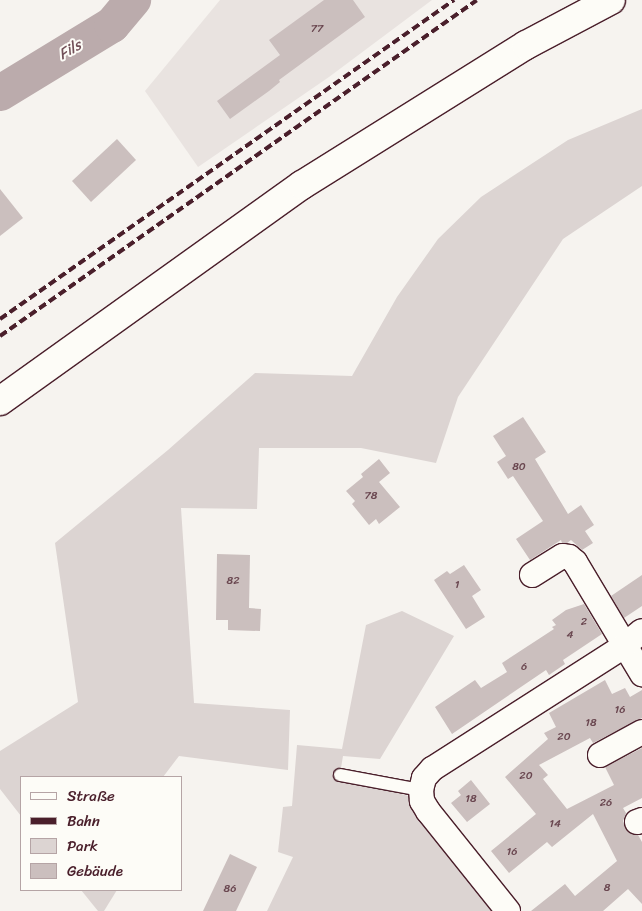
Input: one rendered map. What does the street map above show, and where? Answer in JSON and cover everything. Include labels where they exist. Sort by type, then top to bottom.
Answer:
[{"type":"main road","points":[[0,401],[302,186],[526,45],[611,0]]},
{"type":"street","points":[[532,575],[562,556],[569,556],[633,638],[642,674]]},
{"type":"street","points":[[508,911],[428,811],[422,801],[421,790],[424,778],[432,769],[633,638]]},
{"type":"street","points":[[600,755],[642,732]]},
{"type":"lane","points":[[340,775],[421,790]]},
{"type":"shaded area","points":[[220,0],[432,0],[329,77],[198,167],[145,91]]},
{"type":"green space","points":[[642,109],[642,186],[563,239],[458,397],[436,463],[361,448],[259,448],[257,509],[181,508],[194,703],[290,710],[288,770],[179,756],[164,776],[20,776],[20,815],[0,789],[0,751],[78,702],[55,543],[168,450],[255,373],[352,376],[397,297],[438,239],[481,197],[568,140]]},
{"type":"green space","points":[[402,611],[454,636],[380,759],[343,756],[339,780],[357,782],[412,797],[416,808],[493,911],[267,911],[293,857],[278,852],[283,807],[292,806],[297,745],[342,749],[366,625]]},
{"type":"green space","points":[[82,891],[116,891],[104,911],[98,911]]},
{"type":"building","points":[[324,0],[353,0],[365,17],[279,80],[280,82],[269,91],[230,119],[217,101],[280,55],[269,40]]},
{"type":"building","points":[[117,139],[136,160],[91,202],[72,181]]},
{"type":"building","points":[[0,189],[23,218],[0,236]]},
{"type":"building","points":[[523,417],[546,452],[535,459],[568,514],[581,505],[594,525],[585,531],[593,543],[582,550],[571,540],[567,543],[562,543],[561,540],[530,560],[516,539],[543,521],[513,476],[508,479],[497,462],[506,456],[493,436]]},
{"type":"building","points":[[379,459],[390,473],[379,482],[400,507],[379,524],[376,519],[369,525],[352,504],[355,501],[346,491],[363,477],[361,474]]},
{"type":"building","points":[[217,554],[250,555],[249,608],[261,609],[260,631],[228,630],[228,620],[216,620]]},
{"type":"building","points":[[464,565],[481,590],[472,596],[485,617],[466,629],[434,580],[447,571],[450,574]]},
{"type":"building","points":[[642,575],[642,606],[624,618],[611,596]]},
{"type":"building","points":[[584,604],[602,634],[563,660],[565,664],[549,675],[546,670],[452,734],[435,707],[475,680],[481,688],[507,672],[502,663],[554,629],[552,627],[556,625],[552,620],[566,610]]},
{"type":"building","points":[[605,680],[612,694],[625,688],[630,697],[642,690],[642,718],[593,743],[590,738],[539,765],[548,775],[543,779],[567,809],[614,785],[605,767],[642,748],[642,798],[623,808],[626,813],[623,821],[628,832],[638,835],[642,842],[642,904],[628,889],[603,911],[531,911],[565,884],[575,896],[617,861],[593,814],[552,847],[547,842],[509,873],[491,851],[536,814],[505,777],[548,739],[544,733],[556,727],[549,713]]},
{"type":"building","points":[[471,780],[490,804],[467,822],[451,803],[461,795],[458,791]]},
{"type":"building","points":[[230,854],[257,867],[236,911],[203,911]]},
{"type":"waterway","name":"Fils","points":[[0,93],[112,25],[133,0]]},
{"type":"railway","points":[[0,319],[454,0]]},
{"type":"railway","points":[[0,336],[477,0]]}]
